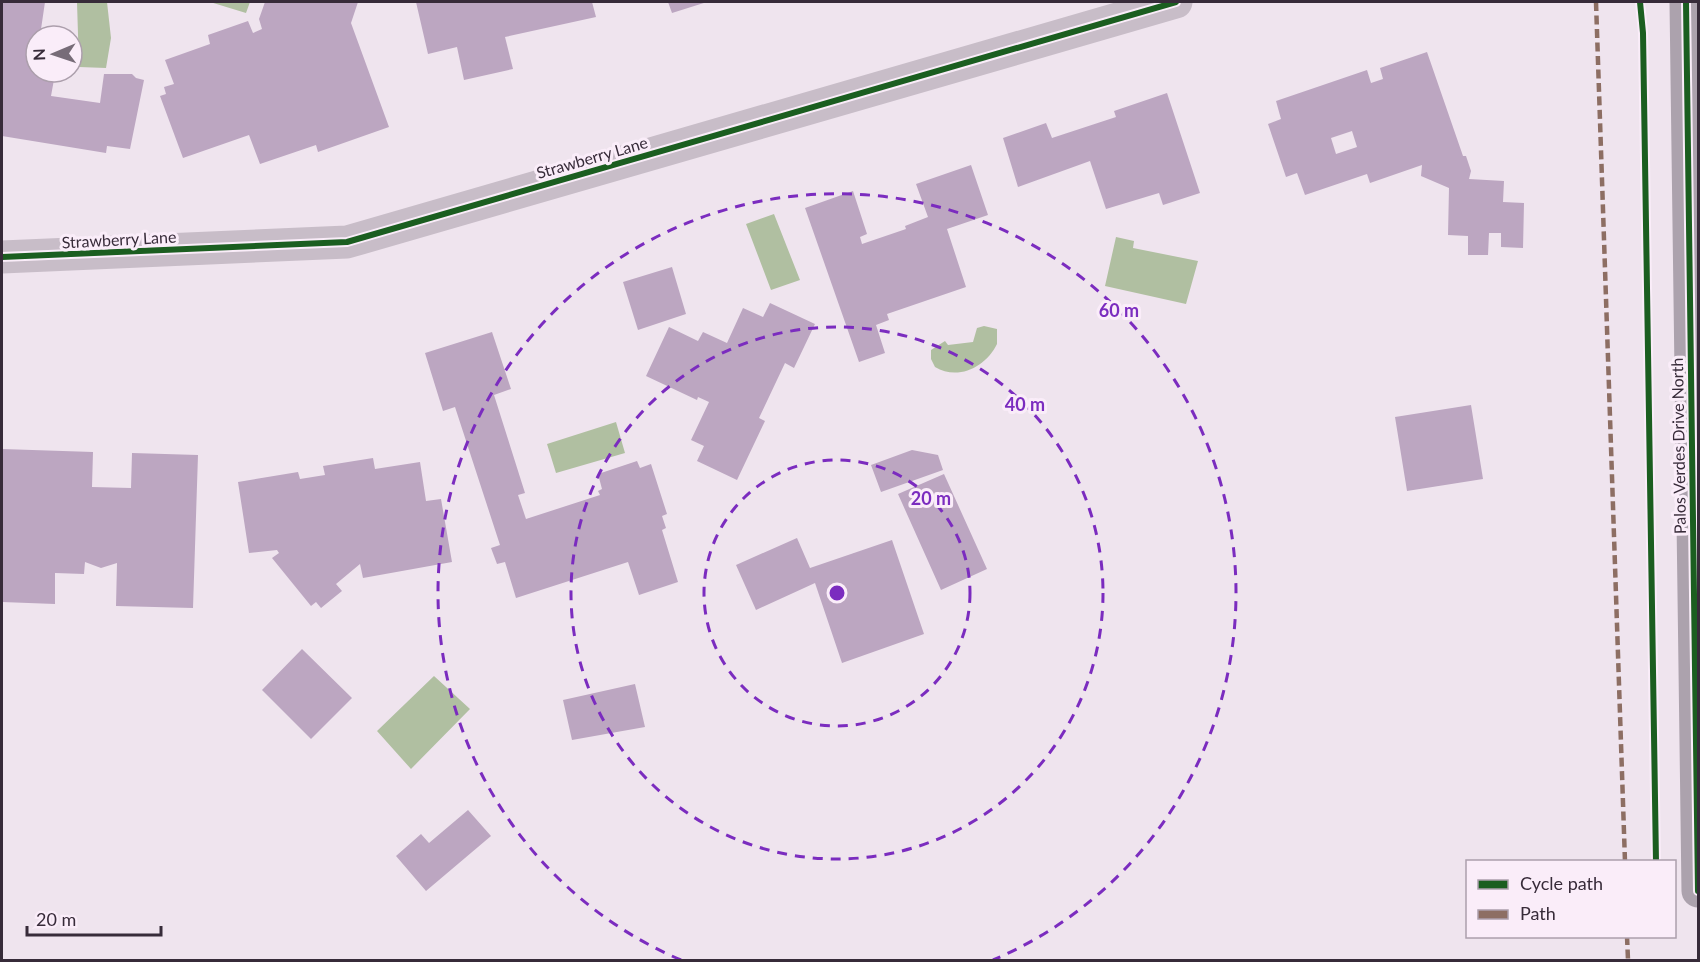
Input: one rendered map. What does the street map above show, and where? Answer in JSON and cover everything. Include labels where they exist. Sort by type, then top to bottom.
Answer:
[{"type":"main road","name":"Palos Verdes Drive North","points":[[1686,2],[1698,891]]},
{"type":"street","name":"Strawberry Lane","points":[[2,257],[347,242],[1176,2]]},
{"type":"shaded area","points":[[77,2],[107,2],[111,38],[106,68],[84,67],[84,24],[78,24]]},
{"type":"shaded area","points":[[210,2],[250,2],[246,13]]},
{"type":"shaded area","points":[[774,214],[800,280],[771,290],[746,224]]},
{"type":"shaded area","points":[[1116,237],[1134,241],[1133,248],[1198,261],[1186,304],[1105,286]]},
{"type":"shaded area","points":[[984,326],[997,329],[997,344],[979,365],[953,373],[935,367],[931,359],[931,350],[945,341],[948,345],[973,342],[977,328]]},
{"type":"shaded area","points":[[616,422],[625,453],[556,473],[547,444]]},
{"type":"shaded area","points":[[434,676],[470,709],[411,769],[377,731]]},
{"type":"building","points":[[2,2],[45,2],[42,24],[24,24],[24,84],[53,84],[51,96],[100,103],[104,74],[132,74],[144,80],[130,149],[107,146],[106,153],[2,136]]},
{"type":"building","points":[[265,2],[358,2],[351,23],[389,127],[318,152],[316,145],[260,164],[249,135],[183,158],[160,96],[166,94],[164,87],[174,84],[165,60],[210,44],[208,35],[248,21],[253,33],[262,29],[259,19]]},
{"type":"building","points":[[416,2],[592,2],[596,17],[505,37],[513,69],[464,80],[457,47],[428,54]]},
{"type":"building","points":[[668,2],[707,2],[672,13]]},
{"type":"building","points":[[1427,52],[1463,156],[1466,156],[1471,171],[1469,179],[1504,181],[1503,202],[1524,203],[1523,248],[1501,247],[1501,233],[1489,233],[1488,255],[1468,255],[1468,236],[1448,235],[1449,188],[1421,176],[1422,165],[1370,183],[1367,174],[1305,195],[1297,173],[1286,177],[1268,124],[1281,119],[1276,101],[1367,70],[1371,83],[1383,79],[1380,68]],"holes":[[[1352,131],[1357,147],[1336,154],[1331,138]]]},
{"type":"building","points":[[1167,93],[1200,193],[1163,205],[1159,193],[1106,209],[1090,161],[1018,187],[1003,138],[1046,123],[1052,138],[1116,117],[1114,111]]},
{"type":"building","points":[[971,165],[988,215],[947,229],[966,287],[887,314],[889,320],[876,325],[885,353],[859,362],[805,208],[853,191],[867,234],[860,237],[862,244],[906,229],[905,226],[928,217],[916,184]]},
{"type":"building","points":[[672,267],[686,314],[638,330],[623,282]]},
{"type":"building","points":[[770,303],[815,324],[794,368],[785,363],[759,418],[765,421],[737,480],[697,461],[704,446],[691,440],[709,402],[698,397],[697,400],[646,376],[669,327],[698,341],[703,332],[727,343],[743,308],[763,317]]},
{"type":"building","points":[[492,332],[511,389],[494,395],[525,493],[518,495],[526,519],[600,495],[598,491],[602,489],[598,474],[637,461],[640,468],[651,464],[667,514],[662,516],[666,528],[662,530],[678,582],[639,595],[628,562],[516,598],[505,562],[497,564],[491,548],[500,545],[455,407],[443,411],[425,353]]},
{"type":"building","points":[[1471,405],[1483,479],[1407,491],[1395,417]]},
{"type":"building","points":[[2,449],[93,452],[92,487],[131,488],[132,453],[198,455],[193,608],[116,606],[117,563],[101,568],[85,562],[84,574],[55,573],[55,604],[2,602]]},
{"type":"building","points":[[912,450],[938,455],[943,470],[881,492],[871,465]]},
{"type":"building","points":[[373,458],[375,469],[420,462],[426,501],[441,499],[452,562],[363,578],[360,564],[336,584],[342,591],[321,608],[316,602],[311,606],[272,558],[279,553],[277,550],[249,553],[238,482],[298,472],[300,479],[325,475],[323,466]]},
{"type":"building","points":[[944,474],[987,569],[941,590],[898,494]]},
{"type":"building","points":[[797,538],[810,568],[892,540],[924,634],[842,663],[815,583],[756,610],[736,565]]},
{"type":"building","points":[[302,649],[352,698],[311,739],[262,690]]},
{"type":"building","points":[[635,684],[645,727],[572,740],[563,700]]},
{"type":"building","points":[[468,810],[491,836],[426,891],[396,856],[421,834],[429,843]]},
{"type":"marked path","points":[[1596,2],[1625,860]]},
{"type":"marked path","points":[[1627,938],[1628,960]]},
{"type":"cycle path","points":[[2,257],[347,242],[1176,2]]},
{"type":"cycle path","points":[[1640,2],[1643,33],[1656,860]]},
{"type":"cycle path","points":[[1686,2],[1698,891]]}]
